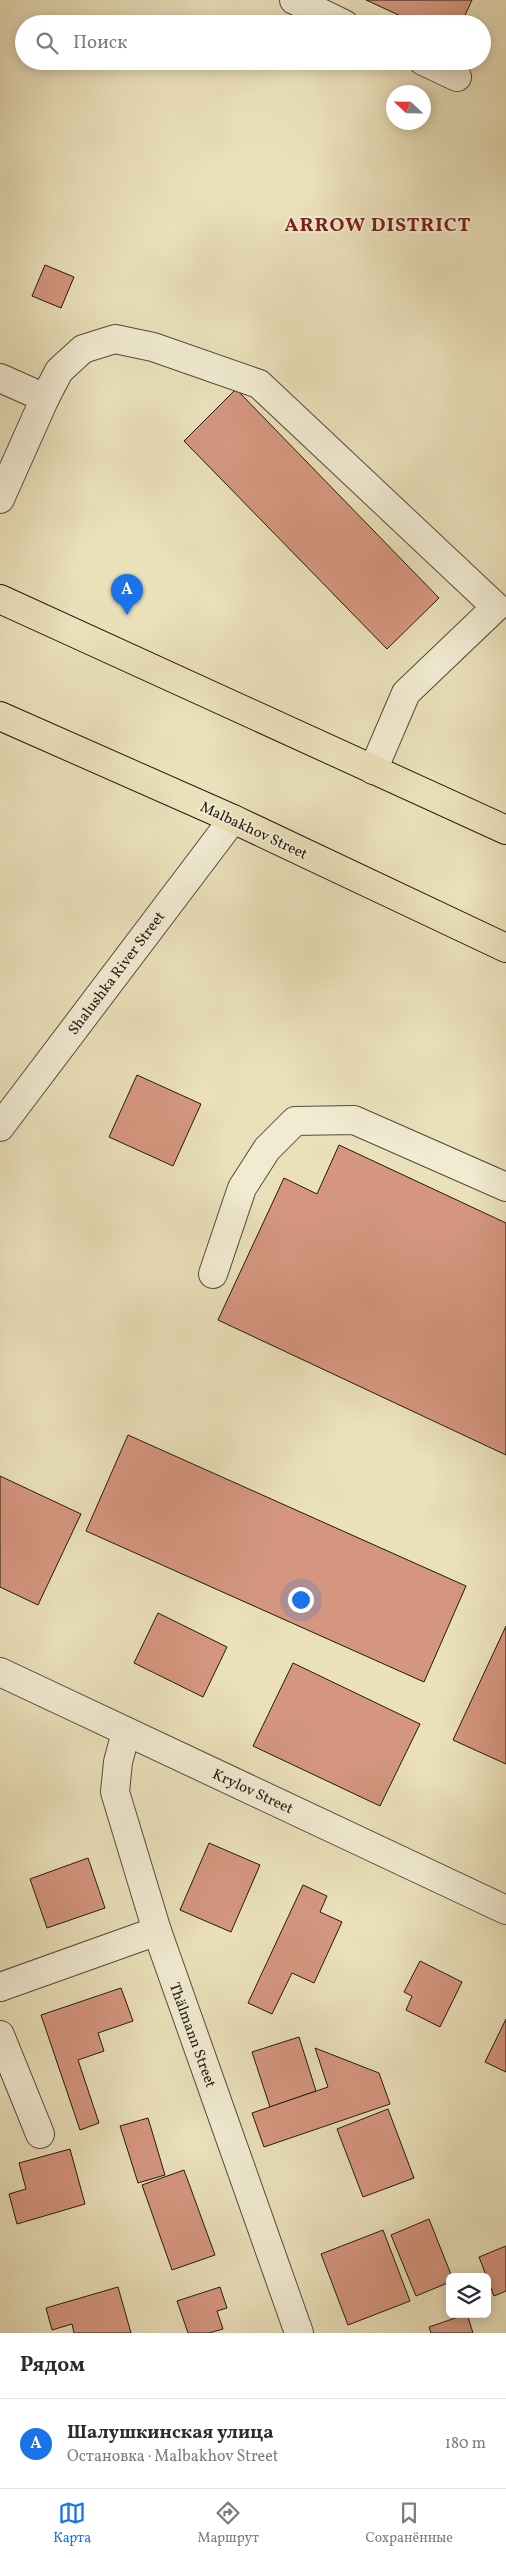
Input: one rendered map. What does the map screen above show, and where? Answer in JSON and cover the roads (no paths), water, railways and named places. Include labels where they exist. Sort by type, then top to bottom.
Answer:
[{"type":"main road","points":[[0,599],[506,830]]},
{"type":"main road","name":"Malbakhov Street","points":[[0,716],[233,820],[506,948]]},
{"type":"street","points":[[294,0],[325,15]]},
{"type":"street","points":[[442,70],[457,77]]},
{"type":"street","points":[[0,499],[44,398],[59,371],[83,350],[115,338],[153,347],[260,384],[501,602],[406,693],[373,770]]},
{"type":"street","points":[[0,378],[44,398]]},
{"type":"street","name":"Shalushka River Street","points":[[0,1127],[233,820]]},
{"type":"street","points":[[213,1274],[242,1188],[267,1149],[295,1121],[354,1120],[506,1187]]},
{"type":"street","name":"Krylov Street","points":[[0,1672],[506,1910]]},
{"type":"street","name":"Thälmann Street","points":[[126,1732],[118,1762],[115,1792],[157,1931],[299,2333]]},
{"type":"street","points":[[0,1987],[157,1931]]},
{"type":"street","points":[[0,2035],[40,2134]]},
{"type":"place","name":"Шалушкинская улица","points":[[127,615]]},
{"type":"district","name":"ARROW DISTRICT","points":[[378,224]]}]
